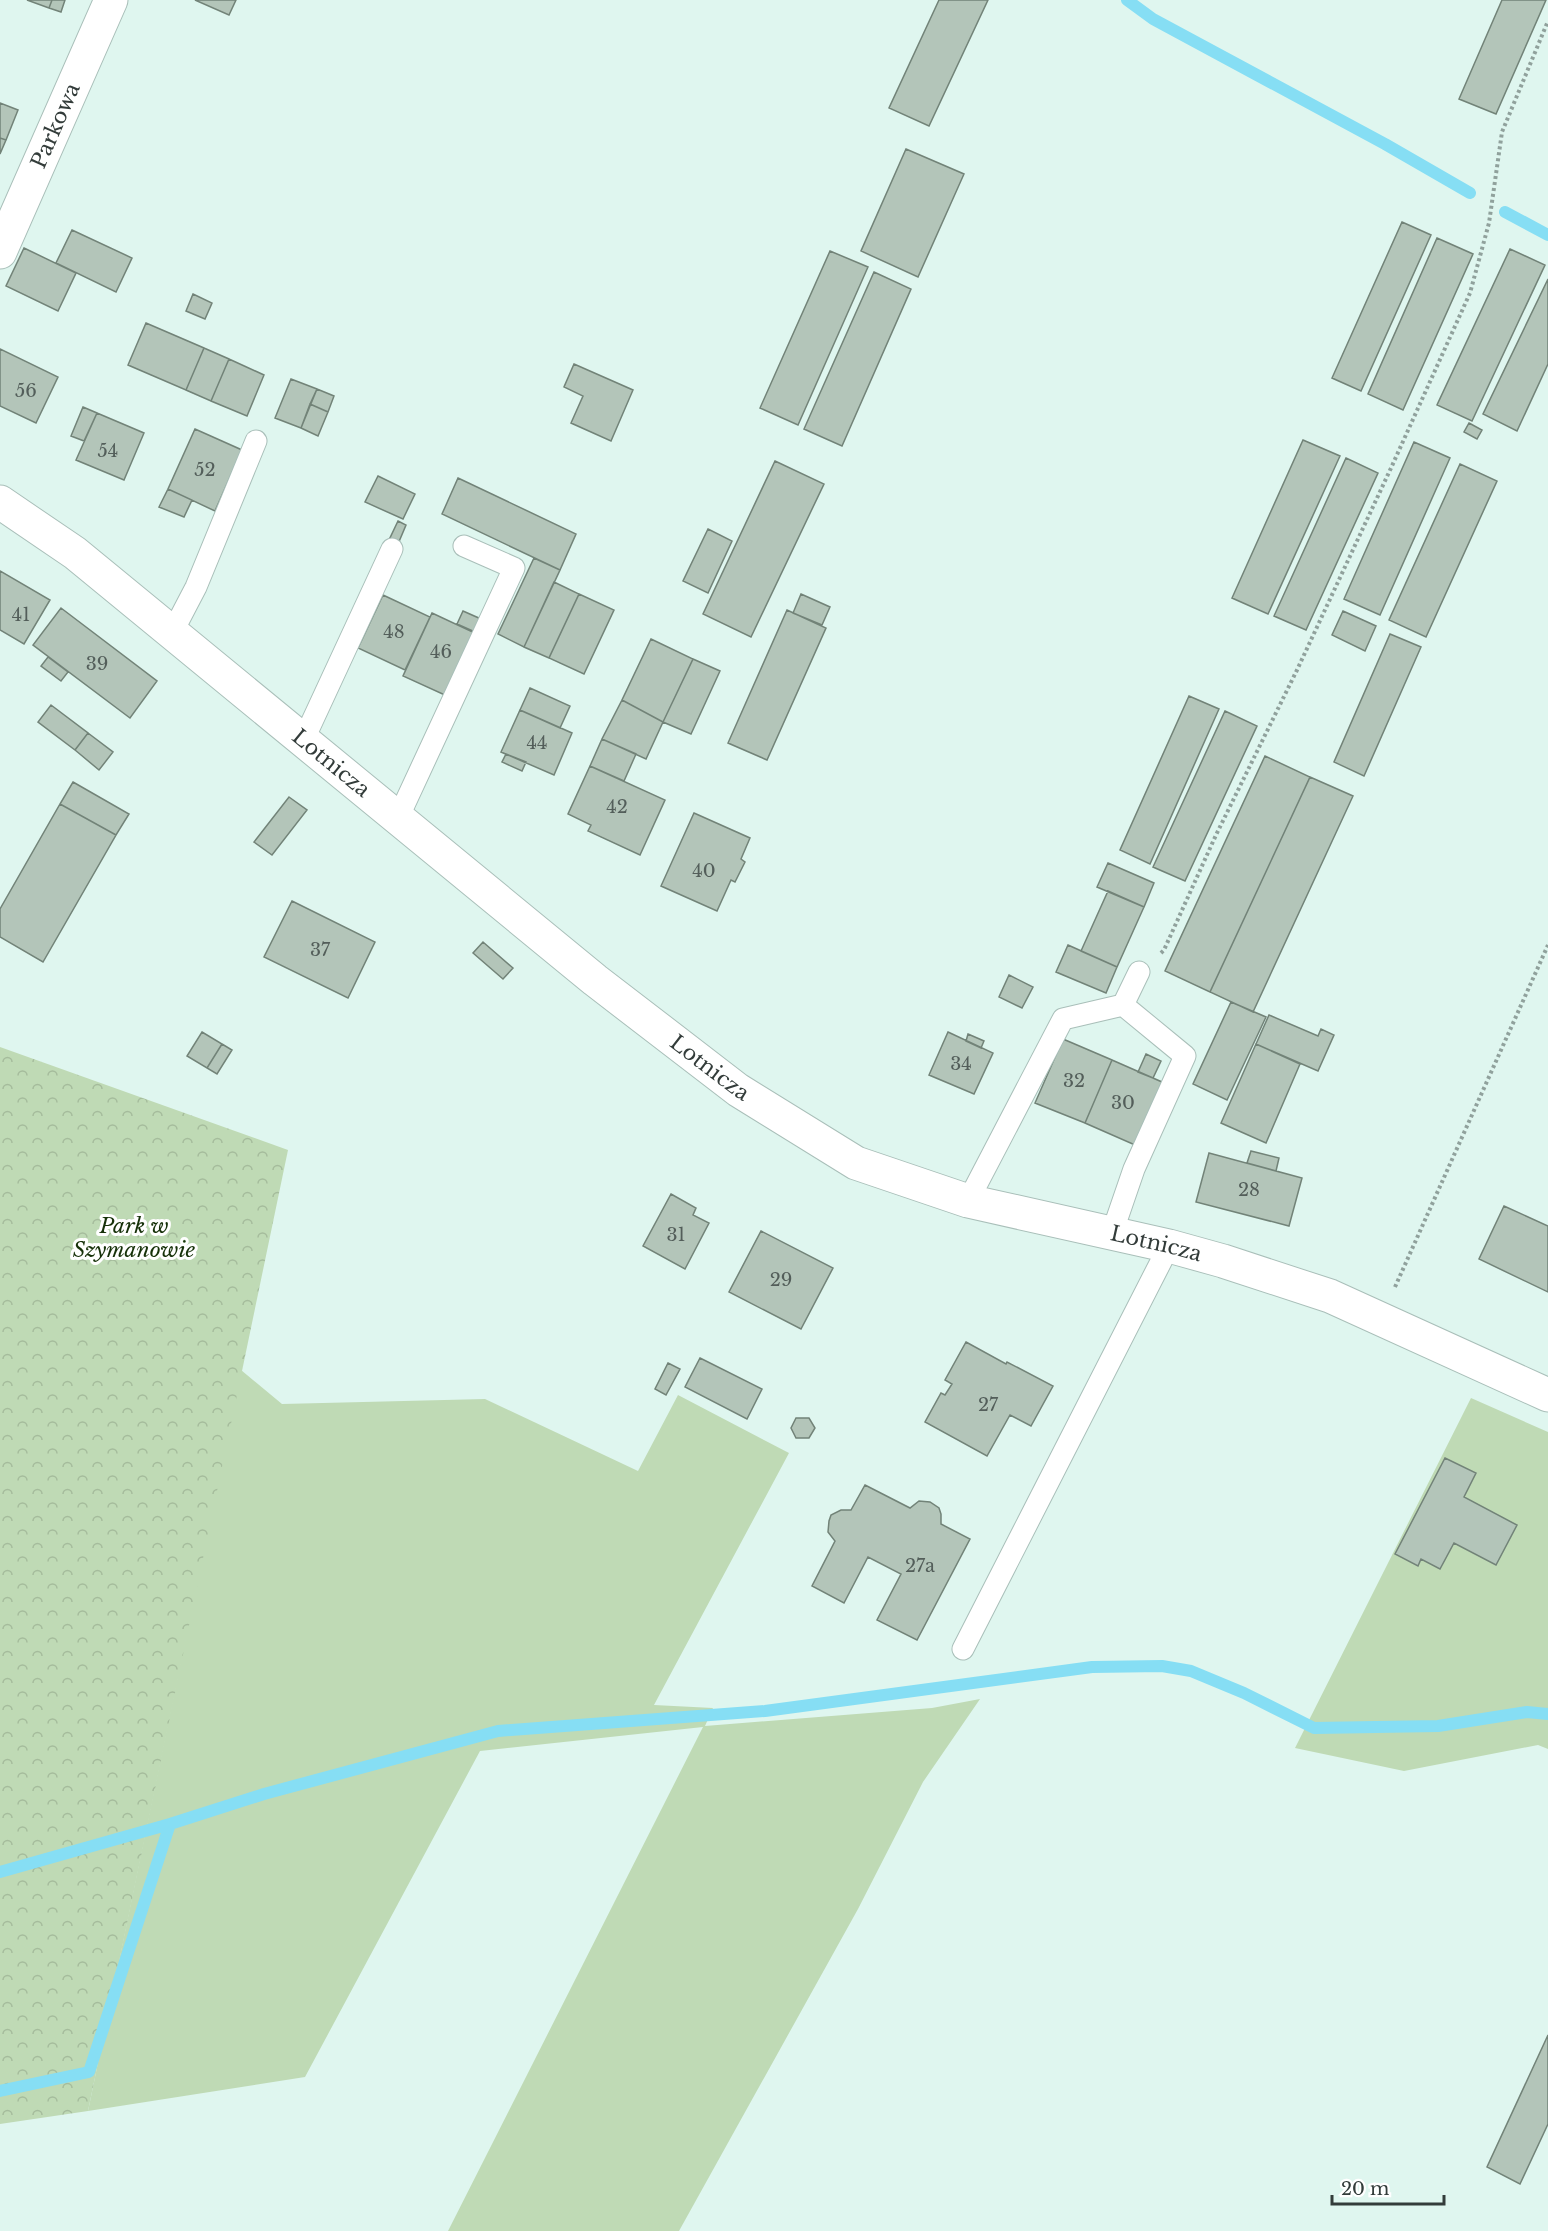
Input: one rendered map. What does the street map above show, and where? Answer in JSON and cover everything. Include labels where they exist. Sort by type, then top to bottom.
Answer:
[{"type":"street","name":"Parkowa","points":[[0,252],[111,0]]},
{"type":"street","name":"Lotnicza","points":[[0,502],[75,553],[596,980],[738,1090],[856,1163],[968,1201],[1169,1246],[1330,1296],[1548,1395]]},
{"type":"lane","points":[[172,633],[196,586],[256,441]]},
{"type":"lane","points":[[398,818],[514,568],[464,546]]},
{"type":"lane","points":[[303,741],[392,549]]},
{"type":"lane","points":[[1123,1005],[1139,972]]},
{"type":"lane","points":[[968,1201],[1063,1019],[1123,1005]]},
{"type":"lane","points":[[1112,1233],[1134,1169],[1185,1056],[1123,1005]]},
{"type":"lane","points":[[963,1648],[1169,1246]]},
{"type":"path","points":[[1139,972],[1164,950],[1216,835],[1297,670],[1386,479],[1470,293],[1489,224],[1502,132],[1548,21]]},
{"type":"path","points":[[1381,1318],[1548,945]]},
{"type":"green space","name":"Park w Szymanowie","points":[[0,1047],[288,1150],[88,2111],[0,2124]]},
{"type":"green space","points":[[241,1370],[282,1404],[485,1399],[638,1471],[678,1395],[789,1453],[654,1705],[713,1708],[705,1726],[932,1708],[980,1699],[923,1782],[858,1909],[679,2231],[448,2231],[703,1727],[480,1751],[305,2077],[88,2111]]},
{"type":"green space","points":[[1471,1398],[1548,1432],[1548,1749],[1538,1745],[1404,1771],[1295,1748]]},
{"type":"building","points":[[27,0],[52,0],[49,8]]},
{"type":"building","points":[[52,0],[65,0],[61,12],[49,8]]},
{"type":"building","points":[[195,0],[236,0],[229,15]]},
{"type":"building","points":[[939,0],[988,0],[929,126],[889,108]]},
{"type":"building","points":[[1502,0],[1546,0],[1496,114],[1459,99]]},
{"type":"building","points":[[0,103],[18,110],[6,140],[0,138]]},
{"type":"building","points":[[0,138],[6,140],[0,154]]},
{"type":"building","points":[[906,149],[964,174],[918,277],[861,251]]},
{"type":"building","points":[[1402,222],[1431,235],[1361,391],[1332,378]]},
{"type":"building","points":[[72,230],[132,258],[116,292],[56,263]]},
{"type":"building","points":[[1437,238],[1473,254],[1403,410],[1368,394]]},
{"type":"building","points":[[24,248],[76,273],[58,311],[6,286]]},
{"type":"building","points":[[1510,249],[1545,265],[1472,421],[1437,405]]},
{"type":"building","points":[[830,251],[868,267],[798,425],[760,408]]},
{"type":"building","points":[[874,272],[911,289],[842,446],[804,429]]},
{"type":"building","points":[[1548,279],[1548,364],[1517,431],[1483,414]]},
{"type":"building","points":[[193,294],[212,303],[205,319],[186,311]]},
{"type":"building","points":[[146,323],[204,348],[186,390],[128,365]]},
{"type":"building","points":[[204,348],[229,359],[211,401],[186,390]]},
{"type":"building","points":[[0,349],[58,377],[36,423],[0,406]]},
{"type":"building","points":[[229,359],[264,375],[247,416],[211,401]]},
{"type":"building","points":[[574,364],[633,390],[611,441],[571,423],[583,396],[564,387]]},
{"type":"building","points":[[291,379],[317,389],[301,428],[275,418]]},
{"type":"building","points":[[317,389],[334,396],[328,412],[310,404]]},
{"type":"building","points":[[310,404],[328,412],[318,436],[301,428]]},
{"type":"building","points":[[83,407],[97,413],[84,441],[71,436]]},
{"type":"building","points":[[97,413],[144,433],[124,480],[76,460]]},
{"type":"building","points":[[1469,423],[1482,430],[1477,439],[1464,432]]},
{"type":"building","points":[[195,429],[242,450],[215,511],[168,489]]},
{"type":"building","points":[[1303,440],[1340,456],[1268,614],[1232,598]]},
{"type":"building","points":[[1414,442],[1450,458],[1380,615],[1344,599]]},
{"type":"building","points":[[1346,458],[1378,473],[1306,630],[1274,616]]},
{"type":"building","points":[[775,461],[824,484],[751,637],[703,614]]},
{"type":"building","points":[[1460,464],[1497,481],[1426,637],[1389,620]]},
{"type":"building","points":[[378,476],[415,494],[403,519],[365,502]]},
{"type":"building","points":[[458,478],[576,534],[560,570],[442,514]]},
{"type":"building","points":[[168,489],[192,500],[184,517],[159,507]]},
{"type":"building","points":[[398,521],[406,525],[398,544],[389,540]]},
{"type":"building","points":[[708,529],[732,541],[708,593],[683,581]]},
{"type":"building","points":[[534,558],[560,570],[524,647],[498,634]]},
{"type":"building","points":[[0,571],[50,600],[24,644],[0,630]]},
{"type":"building","points":[[554,582],[579,594],[549,658],[524,647]]},
{"type":"building","points":[[579,594],[614,610],[584,674],[549,658]]},
{"type":"building","points":[[801,594],[830,607],[822,625],[793,613]]},
{"type":"building","points":[[383,595],[430,617],[405,670],[358,648]]},
{"type":"building","points":[[61,608],[157,681],[130,718],[33,645]]},
{"type":"building","points":[[787,610],[826,628],[767,760],[728,743]]},
{"type":"building","points":[[463,611],[481,619],[475,632],[457,624]]},
{"type":"building","points":[[1343,611],[1376,626],[1365,651],[1332,635]]},
{"type":"building","points":[[432,613],[477,634],[447,696],[403,676]]},
{"type":"building","points":[[1390,634],[1421,647],[1364,776],[1334,762]]},
{"type":"building","points":[[651,639],[693,659],[663,722],[622,700]]},
{"type":"building","points":[[48,657],[68,672],[61,681],[41,666]]},
{"type":"building","points":[[693,659],[720,671],[691,734],[663,722]]},
{"type":"building","points":[[530,688],[570,706],[560,728],[520,710]]},
{"type":"building","points":[[1189,696],[1219,709],[1150,864],[1120,850]]},
{"type":"building","points":[[622,700],[663,722],[646,759],[602,739]]},
{"type":"building","points":[[51,705],[88,733],[75,750],[38,722]]},
{"type":"building","points":[[520,710],[572,733],[554,775],[501,752]]},
{"type":"building","points":[[1225,711],[1257,726],[1185,881],[1153,867]]},
{"type":"building","points":[[88,733],[113,752],[99,770],[75,750]]},
{"type":"building","points":[[602,739],[636,754],[624,781],[590,766]]},
{"type":"building","points":[[506,754],[526,762],[522,771],[502,762]]},
{"type":"building","points":[[1265,756],[1310,777],[1210,992],[1165,971]]},
{"type":"building","points":[[590,766],[665,800],[640,855],[588,831],[591,825],[568,814]]},
{"type":"building","points":[[1310,777],[1353,796],[1253,1012],[1210,992]]},
{"type":"building","points":[[73,782],[129,814],[116,835],[60,804]]},
{"type":"building","points":[[289,797],[307,810],[272,855],[254,842]]},
{"type":"building","points":[[60,804],[116,835],[43,962],[0,937],[0,909]]},
{"type":"building","points":[[694,813],[750,838],[741,859],[745,862],[735,882],[731,880],[717,911],[661,886]]},
{"type":"building","points":[[1108,863],[1154,883],[1144,907],[1097,887]]},
{"type":"building","points":[[1108,891],[1144,907],[1117,967],[1081,951]]},
{"type":"building","points":[[292,901],[375,942],[348,998],[264,957]]},
{"type":"building","points":[[483,942],[513,968],[503,979],[473,953]]},
{"type":"building","points":[[1068,945],[1117,967],[1106,993],[1056,972]]},
{"type":"building","points":[[1009,975],[1033,987],[1022,1008],[999,997]]},
{"type":"building","points":[[1231,1002],[1266,1017],[1227,1100],[1193,1084]]},
{"type":"building","points":[[1269,1015],[1318,1036],[1321,1029],[1334,1035],[1318,1071],[1256,1044]]},
{"type":"building","points":[[202,1032],[222,1044],[207,1068],[187,1056]]},
{"type":"building","points":[[948,1032],[993,1053],[974,1094],[929,1075]]},
{"type":"building","points":[[968,1034],[984,1041],[981,1048],[966,1041]]},
{"type":"building","points":[[1063,1039],[1112,1060],[1085,1123],[1035,1103]]},
{"type":"building","points":[[222,1044],[232,1050],[217,1074],[207,1068]]},
{"type":"building","points":[[1256,1044],[1300,1064],[1266,1143],[1221,1123]]},
{"type":"building","points":[[1146,1054],[1161,1061],[1153,1078],[1138,1072]]},
{"type":"building","points":[[1112,1060],[1162,1082],[1135,1145],[1085,1123]]},
{"type":"building","points":[[1251,1151],[1279,1158],[1276,1171],[1247,1163]]},
{"type":"building","points":[[1209,1153],[1302,1178],[1289,1226],[1196,1202]]},
{"type":"building","points":[[671,1194],[696,1208],[693,1215],[709,1223],[685,1269],[643,1246]]},
{"type":"building","points":[[1504,1206],[1548,1226],[1548,1292],[1479,1259]]},
{"type":"building","points":[[761,1231],[833,1268],[801,1329],[729,1292]]},
{"type":"building","points":[[966,1342],[1053,1386],[1031,1426],[1010,1415],[987,1456],[925,1422],[941,1393],[945,1395],[952,1384],[945,1380]]},
{"type":"building","points":[[700,1358],[762,1389],[747,1419],[685,1387]]},
{"type":"building","points":[[668,1363],[680,1369],[666,1395],[655,1389]]},
{"type":"building","points":[[796,1418],[809,1418],[815,1428],[809,1438],[796,1438],[791,1428]]},
{"type":"building","points":[[1445,1458],[1476,1473],[1464,1497],[1517,1525],[1496,1565],[1454,1543],[1440,1569],[1421,1559],[1418,1566],[1395,1554]]},
{"type":"building","points":[[865,1485],[910,1508],[919,1501],[930,1502],[939,1508],[941,1524],[970,1539],[917,1640],[877,1620],[901,1574],[868,1557],[844,1603],[812,1586],[835,1541],[828,1532],[831,1515],[841,1510],[851,1510]]},
{"type":"building","points":[[1548,2035],[1548,2124],[1520,2184],[1487,2167]]},
{"type":"waterway","points":[[1127,0],[1153,19],[1385,144],[1470,193]]},
{"type":"waterway","points":[[1505,212],[1548,235]]},
{"type":"waterway","points":[[0,1872],[170,1824],[264,1794],[498,1731],[765,1711],[1092,1667],[1162,1666],[1191,1671],[1244,1693],[1314,1728],[1438,1726],[1527,1712],[1548,1714]]},
{"type":"waterway","points":[[0,2091],[89,2072],[170,1824]]}]
